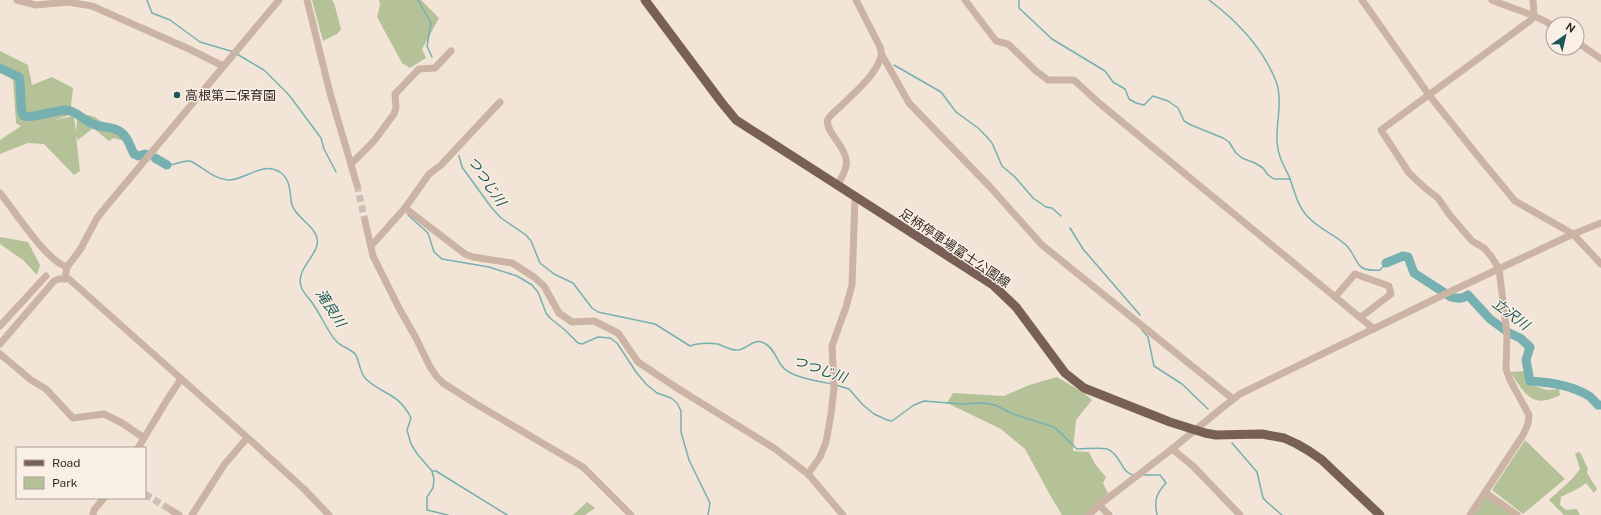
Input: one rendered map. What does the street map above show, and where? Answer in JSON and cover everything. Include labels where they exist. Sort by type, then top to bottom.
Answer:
[{"type":"main road","name":"足柄停車場富士公園線","points":[[645,0],[736,120],[993,286],[1016,307],[1065,373],[1079,384],[1094,393],[1195,431],[1216,435],[1262,434],[1297,444],[1309,450],[1322,460],[1380,515]]},
{"type":"street","points":[[17,0],[36,5],[68,2],[92,6],[189,49],[223,66]]},
{"type":"street","points":[[64,278],[67,267],[80,250],[97,218],[279,0]]},
{"type":"street","points":[[307,0],[330,93],[357,185]]},
{"type":"street","points":[[856,0],[880,47],[882,55],[909,103],[991,188],[1042,245],[1233,399]]},
{"type":"street","points":[[965,0],[996,41],[1008,44],[1036,71],[1048,80],[1074,80],[1082,85],[1099,103],[1374,329]]},
{"type":"street","points":[[1362,0],[1429,95],[1515,201],[1573,234],[1601,264]]},
{"type":"street","points":[[1492,0],[1505,6],[1534,15],[1545,21]]},
{"type":"street","points":[[1470,515],[1524,436],[1529,419],[1529,415],[1510,380],[1506,369],[1507,335],[1499,269],[1491,256],[1484,248],[1472,241],[1449,214],[1438,198],[1409,173],[1381,130],[1531,20],[1534,15],[1534,0]]},
{"type":"street","points":[[1585,48],[1601,59]]},
{"type":"street","points":[[351,164],[374,141],[394,114],[396,108],[395,94],[419,69],[435,68],[451,51]]},
{"type":"street","points":[[837,186],[846,166],[846,157],[839,143],[827,126],[828,120],[863,84],[877,66],[882,55]]},
{"type":"street","points":[[371,246],[405,208],[429,174],[441,165],[500,102]]},
{"type":"street","points":[[0,193],[35,240],[56,262],[67,267]]},
{"type":"street","points":[[808,474],[820,457],[826,442],[834,388],[832,346],[852,285],[855,198]]},
{"type":"street","points":[[405,208],[465,254],[473,257],[512,263],[534,276],[544,286],[559,313],[572,322],[594,321],[618,332],[638,362],[774,448],[808,474],[843,515]]},
{"type":"street","points":[[365,221],[374,256],[397,304],[430,367],[437,377],[443,383],[476,404],[583,467],[626,514]]},
{"type":"street","points":[[1089,515],[1099,505],[1195,431],[1233,399],[1267,380],[1443,295],[1573,234],[1601,223]]},
{"type":"street","points":[[1336,297],[1355,274],[1389,286],[1391,294],[1361,317]]},
{"type":"street","points":[[0,326],[46,276]]},
{"type":"street","points":[[0,344],[54,281],[59,278],[64,278],[73,282],[304,489],[329,515]]},
{"type":"street","points":[[0,354],[31,380],[46,389],[73,418],[104,414],[122,423],[144,438]]},
{"type":"street","points":[[139,447],[181,379]]},
{"type":"street","points":[[192,515],[224,465],[247,438]]},
{"type":"street","points":[[1172,449],[1192,466],[1240,515]]},
{"type":"street","points":[[1486,493],[1516,515]]},
{"type":"street","points":[[93,515],[94,510],[103,499]]},
{"type":"street","points":[[1099,505],[1109,515]]},
{"type":"street","points":[[171,510],[179,515]]},
{"type":"green space","points":[[312,0],[332,0],[341,29],[337,34],[323,41]]},
{"type":"green space","points":[[379,0],[421,0],[439,18],[422,49],[426,58],[410,68],[402,63],[377,17],[380,5]]},
{"type":"green space","points":[[0,51],[28,65],[32,85],[52,77],[73,88],[70,115],[54,120],[74,116],[76,132],[77,120],[80,113],[95,117],[105,125],[120,132],[124,138],[124,141],[114,138],[109,141],[93,128],[78,140],[76,136],[80,171],[74,175],[44,144],[28,143],[0,154],[0,140],[21,126],[16,123],[13,80],[0,71]]},
{"type":"green space","points":[[0,237],[28,242],[40,265],[37,275],[23,260],[0,244]]},
{"type":"green space","points":[[1524,371],[1529,384],[1547,390],[1559,389],[1560,395],[1542,401],[1535,400],[1530,397],[1520,387],[1510,372]]},
{"type":"green space","points":[[1057,377],[1084,393],[1092,400],[1076,420],[1073,451],[1089,452],[1095,464],[1106,477],[1103,483],[1108,493],[1086,515],[1062,515],[1025,449],[1001,429],[947,403],[953,393],[1004,396],[1029,385]]},
{"type":"green space","points":[[1525,440],[1565,479],[1523,514],[1492,490]]},
{"type":"green space","points":[[1580,452],[1588,469],[1587,473],[1597,489],[1594,493],[1586,483],[1561,497],[1560,505],[1566,510],[1577,509],[1580,515],[1564,515],[1549,500],[1572,479],[1580,469],[1575,453]]},
{"type":"green space","points":[[1487,495],[1512,515],[1474,515]]},
{"type":"green space","points":[[587,502],[595,508],[585,515],[573,515]]},
{"type":"waterway","points":[[147,0],[152,13],[170,20],[200,42],[234,52]]},
{"type":"waterway","name":"つつじ川","points":[[418,0],[431,23],[427,46],[432,57]]},
{"type":"waterway","points":[[1019,0],[1019,8],[1052,39],[1105,71],[1113,82],[1125,89],[1129,99],[1144,105],[1153,96],[1168,101],[1178,108],[1184,121],[1223,138],[1229,142],[1236,153],[1242,158],[1263,168],[1268,175],[1274,179],[1290,179]]},
{"type":"waterway","points":[[1209,0],[1239,26],[1248,36],[1271,69],[1276,81],[1279,96],[1277,134],[1278,152],[1289,176],[1298,203],[1304,213],[1317,225],[1347,246],[1362,267],[1366,269],[1380,270],[1386,263]]},
{"type":"waterway","points":[[237,54],[264,70],[289,95],[321,138],[324,149],[336,172]]},
{"type":"waterway","points":[[894,65],[941,92],[956,112],[978,128],[992,143],[1002,166],[1015,177],[1033,198],[1046,207],[1052,208],[1061,216]]},
{"type":"waterway","name":"滝良川","points":[[0,68],[19,77],[22,114],[24,116],[27,117],[62,110],[70,111],[93,124],[119,131],[126,138],[134,154],[139,156],[145,154]]},
{"type":"waterway","name":"つつじ川","points":[[459,156],[462,167],[491,207],[501,218],[526,235],[531,241],[540,263],[554,274],[573,283],[592,308],[598,312],[655,324],[690,346],[707,343],[718,344],[729,349],[740,350],[756,342],[764,343],[770,347],[781,365],[791,373],[797,376],[832,384]]},
{"type":"waterway","name":"滝良川","points":[[155,158],[167,165]]},
{"type":"waterway","name":"滝良川","points":[[167,165],[190,161],[213,175],[228,180],[260,170],[273,169],[280,172],[287,179],[294,210],[312,229],[317,239],[315,250],[302,271],[300,283],[302,289],[316,308],[334,338],[339,344],[355,354],[362,373],[366,379],[396,399],[406,410],[411,418],[407,430],[411,444],[418,455],[432,471],[434,479],[433,488],[427,497],[427,510],[448,515]]},
{"type":"waterway","points":[[408,215],[428,233],[434,252],[442,259],[489,267],[517,276],[532,285],[538,292],[546,313],[578,343],[582,344],[598,337],[610,338],[617,343],[636,372],[646,384],[657,393],[671,398],[677,403],[681,411],[681,432],[689,460],[710,503],[708,515]]},
{"type":"waterway","points":[[1070,228],[1083,249],[1140,315]]},
{"type":"waterway","name":"立沢川","points":[[1386,263],[1403,256],[1408,257],[1414,273],[1451,297],[1460,298],[1468,295],[1490,319],[1509,333],[1520,338],[1530,347],[1526,360],[1530,381],[1568,387],[1589,396],[1598,405],[1601,405]]},
{"type":"waterway","points":[[1142,330],[1148,337],[1154,366],[1182,384],[1208,409]]},
{"type":"waterway","name":"つつじ川","points":[[836,385],[849,389],[863,405],[874,414],[892,421],[914,405],[924,401],[961,404],[983,403],[995,405],[1013,414],[1054,427],[1077,449],[1100,448],[1111,451],[1126,471],[1133,475]]},
{"type":"waterway","points":[[1232,443],[1257,472],[1263,498],[1282,515]]},
{"type":"waterway","name":"滝良川","points":[[432,471],[436,471],[507,515]]},
{"type":"waterway","name":"つつじ川","points":[[1143,475],[1160,475],[1166,483],[1160,491],[1156,501],[1157,515]]},
{"type":"tunnel","points":[[357,185],[365,221]]},
{"type":"tunnel","points":[[146,495],[171,510]]},
{"type":"place","name":"高根第二保育園","points":[[177,95]]}]
